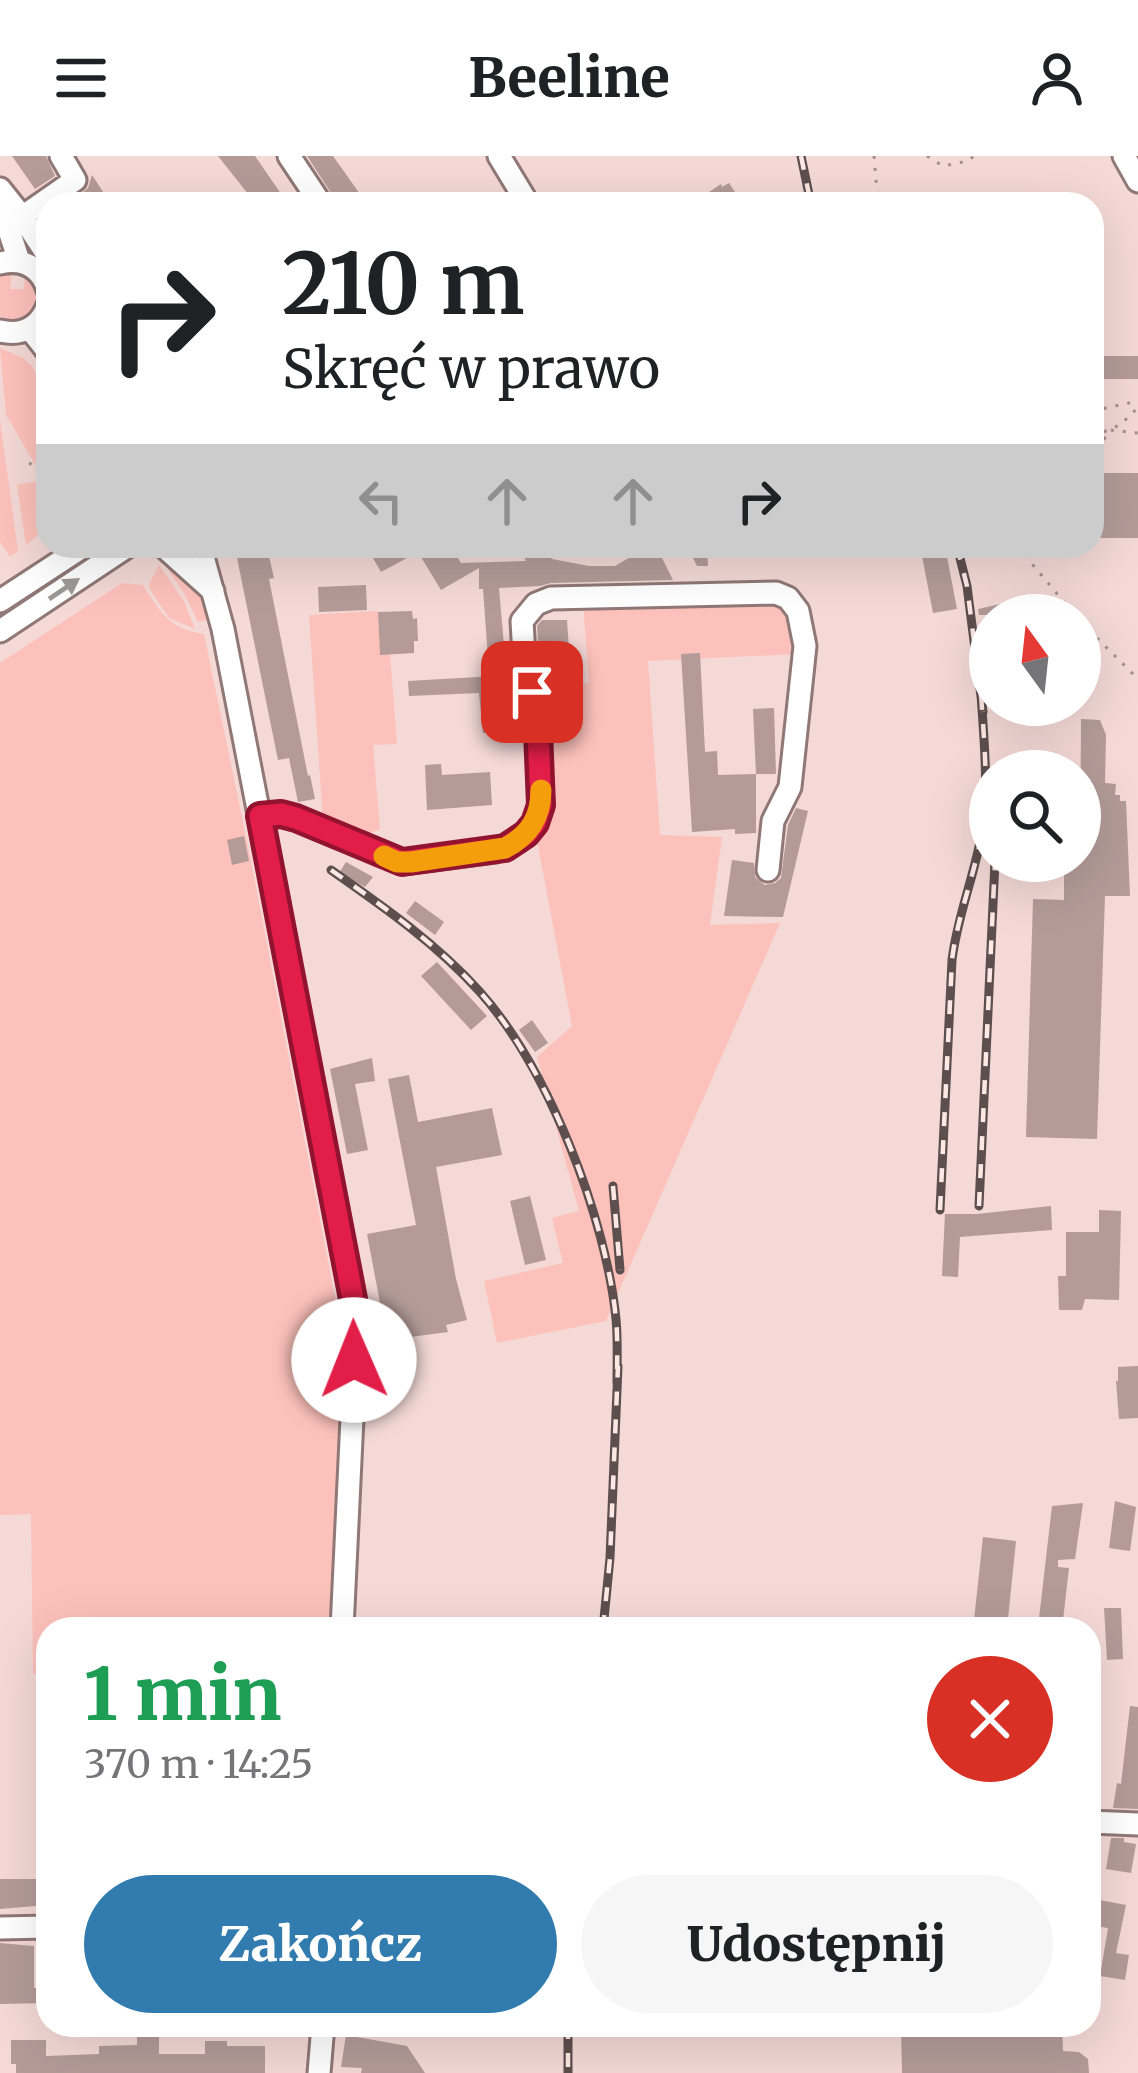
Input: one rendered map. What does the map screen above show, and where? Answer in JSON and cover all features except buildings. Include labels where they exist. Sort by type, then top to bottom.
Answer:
[{"type":"street","points":[[58,192],[75,180],[61,156]]},
{"type":"street","points":[[289,156],[313,192]]},
{"type":"street","points":[[499,156],[521,192]]},
{"type":"street","points":[[1124,156],[1138,181]]},
{"type":"street","points":[[0,189],[36,238]]},
{"type":"street","points":[[0,203],[9,262]]},
{"type":"street","points":[[22,217],[36,207]]},
{"type":"street","points":[[0,331],[18,333],[36,324]]},
{"type":"street","points":[[30,329],[36,337]]},
{"type":"street","points":[[0,602],[66,558]]},
{"type":"street","points":[[0,631],[110,558]]},
{"type":"street","points":[[176,558],[213,591]]},
{"type":"street","points":[[203,558],[260,816],[355,1312],[342,1617]]},
{"type":"street","points":[[260,816],[296,818],[402,862],[505,848],[526,834],[541,805],[537,707],[525,673],[523,621],[529,610],[551,598],[776,592],[798,611],[805,646],[790,787],[773,821],[768,870]]},
{"type":"street","points":[[1101,1822],[1138,1824]]},
{"type":"street","points":[[0,1928],[36,1927]]},
{"type":"street","points":[[320,2073],[322,2037]]},
{"type":"path","points":[[874,156],[877,192]]},
{"type":"path","points":[[875,170],[882,156]]},
{"type":"path","points":[[927,156],[943,166],[974,156]]},
{"type":"path","points":[[1104,409],[1138,404]]},
{"type":"path","points":[[1104,431],[1122,424],[1138,404]]},
{"type":"path","points":[[1110,430],[1138,433]]},
{"type":"path","points":[[1104,439],[1110,430]]},
{"type":"path","points":[[29,463],[36,467]]},
{"type":"path","points":[[1027,558],[1057,594]]},
{"type":"path","points":[[1101,642],[1138,679]]},
{"type":"shaded area","points":[[12,269],[10,289],[24,289],[25,271],[31,273],[36,308],[31,315],[14,321],[0,316],[0,274]]},
{"type":"shaded area","points":[[0,348],[23,358],[36,373],[36,467],[6,414]]},
{"type":"shaded area","points":[[0,420],[18,551],[10,557],[0,542]]},
{"type":"shaded area","points":[[36,481],[36,535],[26,545],[17,485]]},
{"type":"shaded area","points":[[161,559],[206,601],[213,619],[198,622]]},
{"type":"shaded area","points":[[159,565],[184,601],[195,629],[169,618],[149,588]]},
{"type":"shaded area","points":[[122,583],[143,585],[167,618],[204,634],[345,1365],[334,1617],[36,1617],[36,1674],[31,1514],[0,1515],[0,663]]},
{"type":"shaded area","points":[[768,600],[790,614],[798,654],[648,661],[660,835],[722,837],[710,925],[780,923],[606,1321],[497,1343],[484,1281],[563,1263],[552,1218],[579,1211],[537,1057],[572,1026],[535,830],[536,687],[589,683],[583,603]]},
{"type":"shaded area","points":[[378,611],[380,654],[390,654],[397,744],[373,745],[380,829],[358,837],[323,821],[309,615]]},
{"type":"railway","points":[[801,156],[808,192]]},
{"type":"railway","points":[[960,558],[969,602]]},
{"type":"railway","points":[[940,1210],[952,960],[985,805],[983,726]]},
{"type":"railway","points":[[331,870],[463,974],[529,1061],[570,1146],[600,1236],[616,1319],[617,1383]]},
{"type":"railway","points":[[979,1206],[994,882]]},
{"type":"railway","points":[[613,1186],[620,1270]]},
{"type":"railway","points":[[604,1617],[618,1366]]},
{"type":"railway","points":[[568,2037],[568,2073]]},
{"type":"slow traffic","points":[[384,856],[411,862],[505,848],[535,823],[541,790]]},
{"type":"route","points":[[354,1360],[353,1299],[260,816],[296,818],[397,862],[505,848],[526,834],[541,805],[537,707],[532,692]]}]
